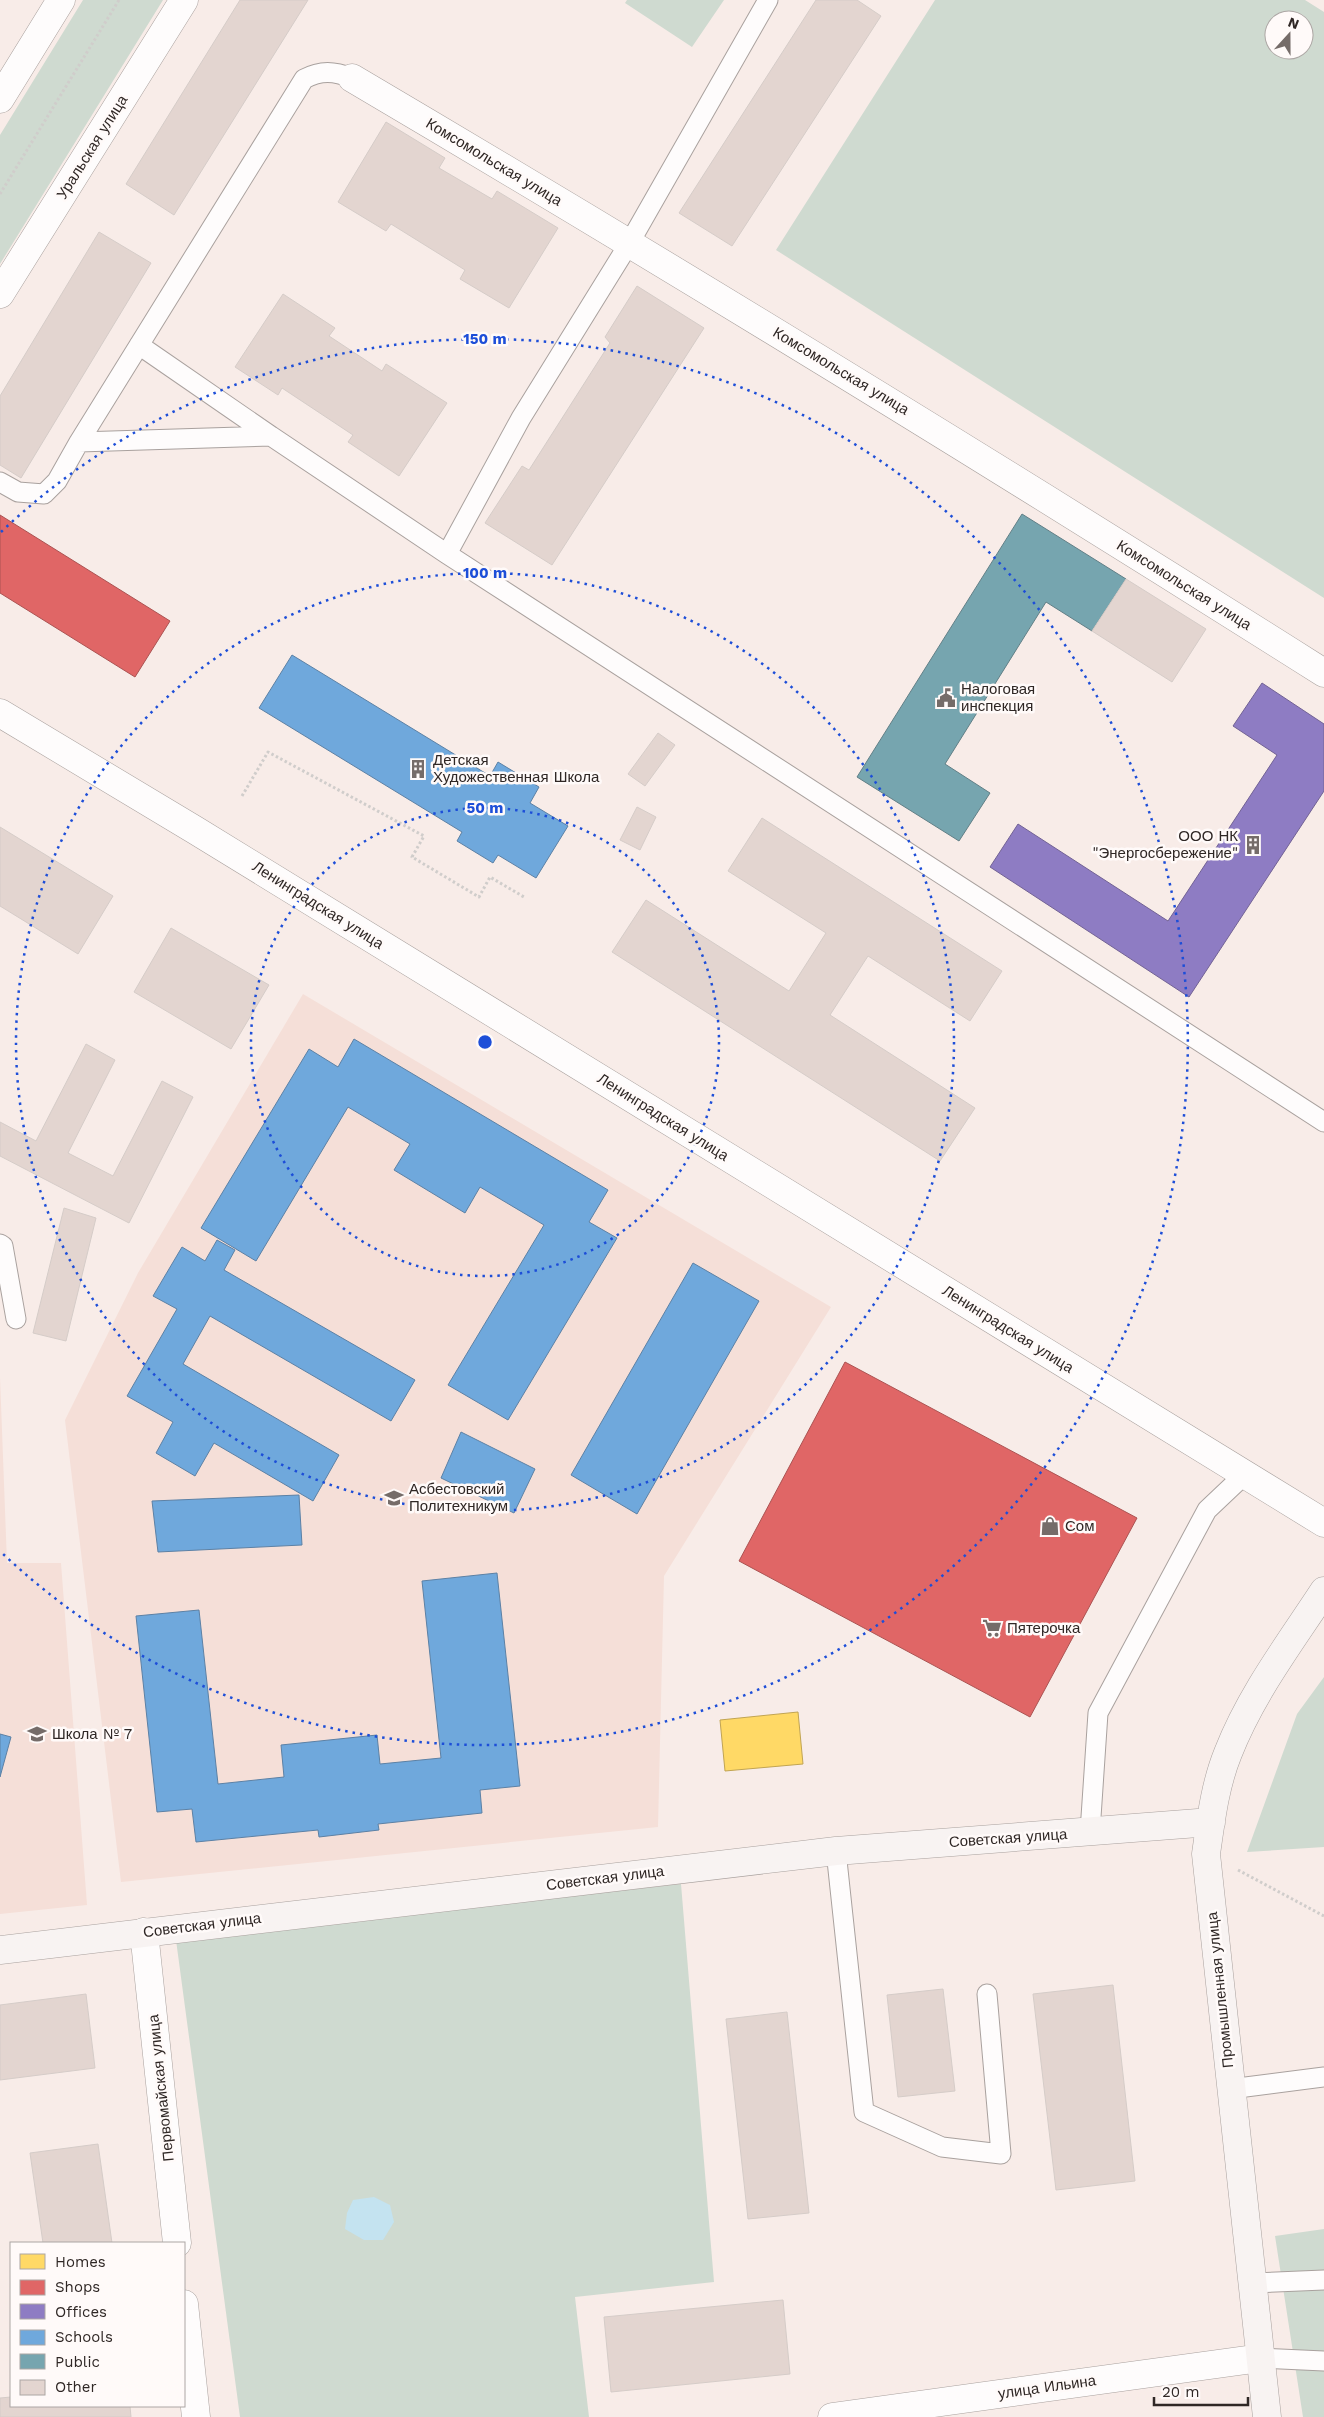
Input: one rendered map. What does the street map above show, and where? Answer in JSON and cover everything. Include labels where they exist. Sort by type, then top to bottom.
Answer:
[{"type":"street","points":[[0,100],[60,0]]},
{"type":"street","name":"Уральская улица","points":[[0,294],[184,0]]},
{"type":"street","name":"Комсомольская улица","points":[[352,78],[630,242],[1022,482],[1324,673]]},
{"type":"street","name":"Ленинградская улица","points":[[0,713],[195,830],[1324,1524]]},
{"type":"street","name":"Промышленная улица","points":[[1267,2417],[1206,1854],[1215,1796],[1228,1752],[1253,1702],[1324,1591]]},
{"type":"street","name":"Советская улица","points":[[0,1950],[836,1851],[1211,1822]]},
{"type":"street","name":"Первомайская улица","points":[[144,1932],[177,2242]]},
{"type":"street","points":[[185,2313],[196,2417]]},
{"type":"street","name":"улица Ильина","points":[[832,2417],[1261,2358]]},
{"type":"lane","points":[[447,554],[521,418],[630,242],[768,0]]},
{"type":"lane","points":[[0,482],[18,492],[44,494],[57,481],[304,79],[317,73],[335,72],[352,78]]},
{"type":"lane","points":[[139,345],[447,554],[1324,1122]]},
{"type":"lane","points":[[80,442],[271,436]]},
{"type":"lane","points":[[0,1244],[3,1246],[16,1319]]},
{"type":"lane","points":[[1090,1832],[1098,1713],[1207,1510],[1244,1475]]},
{"type":"lane","points":[[836,1851],[864,2112],[942,2147],[1001,2154],[987,1994]]},
{"type":"lane","points":[[1230,2089],[1324,2077]]},
{"type":"lane","points":[[1252,2283],[1324,2280]]},
{"type":"lane","points":[[1261,2358],[1324,2361]]},
{"type":"path","points":[[0,194],[119,0]]},
{"type":"path","points":[[242,796],[268,752],[424,836],[412,857],[479,897],[490,877],[524,896]]},
{"type":"path","points":[[1206,1854],[1324,1916]]},
{"type":"shaded area","points":[[83,0],[163,0],[0,264],[0,135]]},
{"type":"shaded area","points":[[627,0],[724,0],[692,47],[625,3]]},
{"type":"shaded area","points":[[935,0],[1305,0],[1324,12],[1324,598],[776,250]]},
{"type":"shaded area","name":"Асбестовский Политехникум","points":[[303,994],[831,1307],[664,1576],[658,1827],[121,1882],[65,1420],[138,1273]]},
{"type":"shaded area","name":"Школа № 7","points":[[0,1377],[7,1563],[61,1563],[87,1905],[0,1914]]},
{"type":"shaded area","points":[[1324,1677],[1324,1847],[1247,1852],[1297,1714]]},
{"type":"shaded area","points":[[681,1884],[714,2282],[575,2297],[589,2417],[240,2417],[176,1940]]},
{"type":"shaded area","points":[[1324,2229],[1324,2417],[1303,2417],[1275,2236]]},
{"type":"water","points":[[374,2197],[390,2205],[394,2222],[383,2240],[364,2240],[345,2229],[347,2213],[353,2200]]},
{"type":"building: Homes","points":[[798,1712],[803,1764],[725,1771],[720,1720]]},
{"type":"building: Shops","points":[[0,515],[170,621],[135,677],[0,593]]},
{"type":"building: Shops","points":[[845,1362],[1137,1518],[1030,1717],[739,1561]]},
{"type":"building: Offices","name":"ООО НК \"Энергосбережение\"","points":[[1262,683],[1324,724],[1324,791],[1189,997],[990,867],[1018,824],[1168,921],[1277,755],[1233,726]]},
{"type":"building: Schools","name":"Детская Художественная Школа","points":[[292,655],[490,776],[498,762],[539,787],[530,803],[568,826],[536,878],[498,855],[493,863],[457,841],[462,832],[259,708]]},
{"type":"building: Schools","points":[[354,1039],[608,1190],[589,1222],[617,1238],[508,1420],[448,1385],[544,1225],[480,1187],[465,1213],[394,1170],[410,1144],[348,1107],[256,1261],[201,1228],[309,1049],[338,1067]]},
{"type":"building: Schools","points":[[217,1240],[235,1250],[224,1270],[415,1380],[391,1421],[210,1316],[183,1364],[339,1455],[313,1501],[214,1443],[195,1476],[156,1453],[173,1422],[127,1396],[177,1309],[153,1296],[182,1247],[205,1261]]},
{"type":"building: Schools","points":[[693,1263],[759,1301],[637,1514],[571,1475]]},
{"type":"building: Schools","points":[[461,1432],[535,1469],[514,1513],[441,1478]]},
{"type":"building: Schools","points":[[299,1495],[302,1545],[158,1552],[152,1501]]},
{"type":"building: Schools","points":[[497,1573],[520,1786],[480,1790],[482,1813],[378,1824],[379,1830],[319,1837],[318,1830],[196,1842],[192,1809],[157,1812],[136,1616],[199,1610],[218,1784],[284,1777],[281,1745],[377,1735],[380,1764],[441,1758],[422,1581]]},
{"type":"building: Schools","points":[[0,1734],[11,1737],[0,1777]]},
{"type":"building: Public","name":"Налоговая инспекция","points":[[1022,514],[1126,579],[1092,631],[1046,602],[945,764],[990,793],[959,841],[857,777]]},
{"type":"building: Other","points":[[240,0],[308,0],[174,215],[126,184]]},
{"type":"building: Other","points":[[816,0],[857,0],[881,16],[732,246],[679,213]]},
{"type":"building: Other","points":[[386,122],[445,158],[439,168],[492,199],[497,191],[558,228],[509,308],[460,279],[465,270],[391,224],[386,231],[338,202]]},
{"type":"building: Other","points":[[99,232],[151,263],[21,478],[0,465],[0,396]]},
{"type":"building: Other","points":[[637,286],[704,328],[552,565],[485,523],[522,466],[529,470],[610,343],[605,337]]},
{"type":"building: Other","points":[[283,294],[335,328],[329,336],[382,371],[386,364],[447,403],[399,476],[348,442],[353,435],[282,388],[278,395],[235,367]]},
{"type":"building: Other","points":[[1126,579],[1206,629],[1172,682],[1092,631]]},
{"type":"building: Other","points":[[658,733],[675,745],[645,786],[628,774]]},
{"type":"building: Other","points":[[637,807],[656,817],[640,850],[620,840]]},
{"type":"building: Other","points":[[762,818],[1002,971],[970,1021],[868,956],[830,1015],[975,1108],[940,1161],[612,952],[646,900],[789,991],[826,933],[728,871]]},
{"type":"building: Other","points":[[0,827],[113,896],[78,954],[0,906]]},
{"type":"building: Other","points":[[171,928],[269,985],[231,1049],[134,992]]},
{"type":"building: Other","points":[[86,1044],[115,1060],[68,1153],[113,1176],[162,1081],[193,1097],[129,1223],[0,1156],[0,1122],[36,1141]]},
{"type":"building: Other","points":[[64,1208],[96,1218],[66,1341],[33,1333]]},
{"type":"building: Other","points":[[1113,1985],[1135,2181],[1056,2190],[1033,1994]]},
{"type":"building: Other","points":[[943,1989],[955,2091],[898,2097],[887,1995]]},
{"type":"building: Other","points":[[86,1994],[95,2068],[0,2080],[0,2005]]},
{"type":"building: Other","points":[[787,2012],[809,2213],[748,2219],[726,2019]]},
{"type":"building: Other","points":[[98,2144],[112,2242],[43,2242],[30,2153]]},
{"type":"building: Other","points":[[783,2300],[790,2374],[611,2392],[604,2317]]},
{"type":"building: Other","points":[[10,2397],[10,2407],[130,2407],[131,2417],[0,2417],[0,2398]]},
{"type":"place","name":"Налоговая инспекция","points":[[946,698]]},
{"type":"place","name":"Детская Художественная Школа","points":[[418,769]]},
{"type":"place","name":"ООО НК \"Энергосбережение\"","points":[[1253,845]]},
{"type":"place","name":"Асбестовский Политехникум","points":[[394,1498]]},
{"type":"place","name":"Сом","points":[[1050,1526]]},
{"type":"place","name":"Пятерочка","points":[[992,1628]]},
{"type":"place","name":"Школа № 7","points":[[37,1734]]}]
